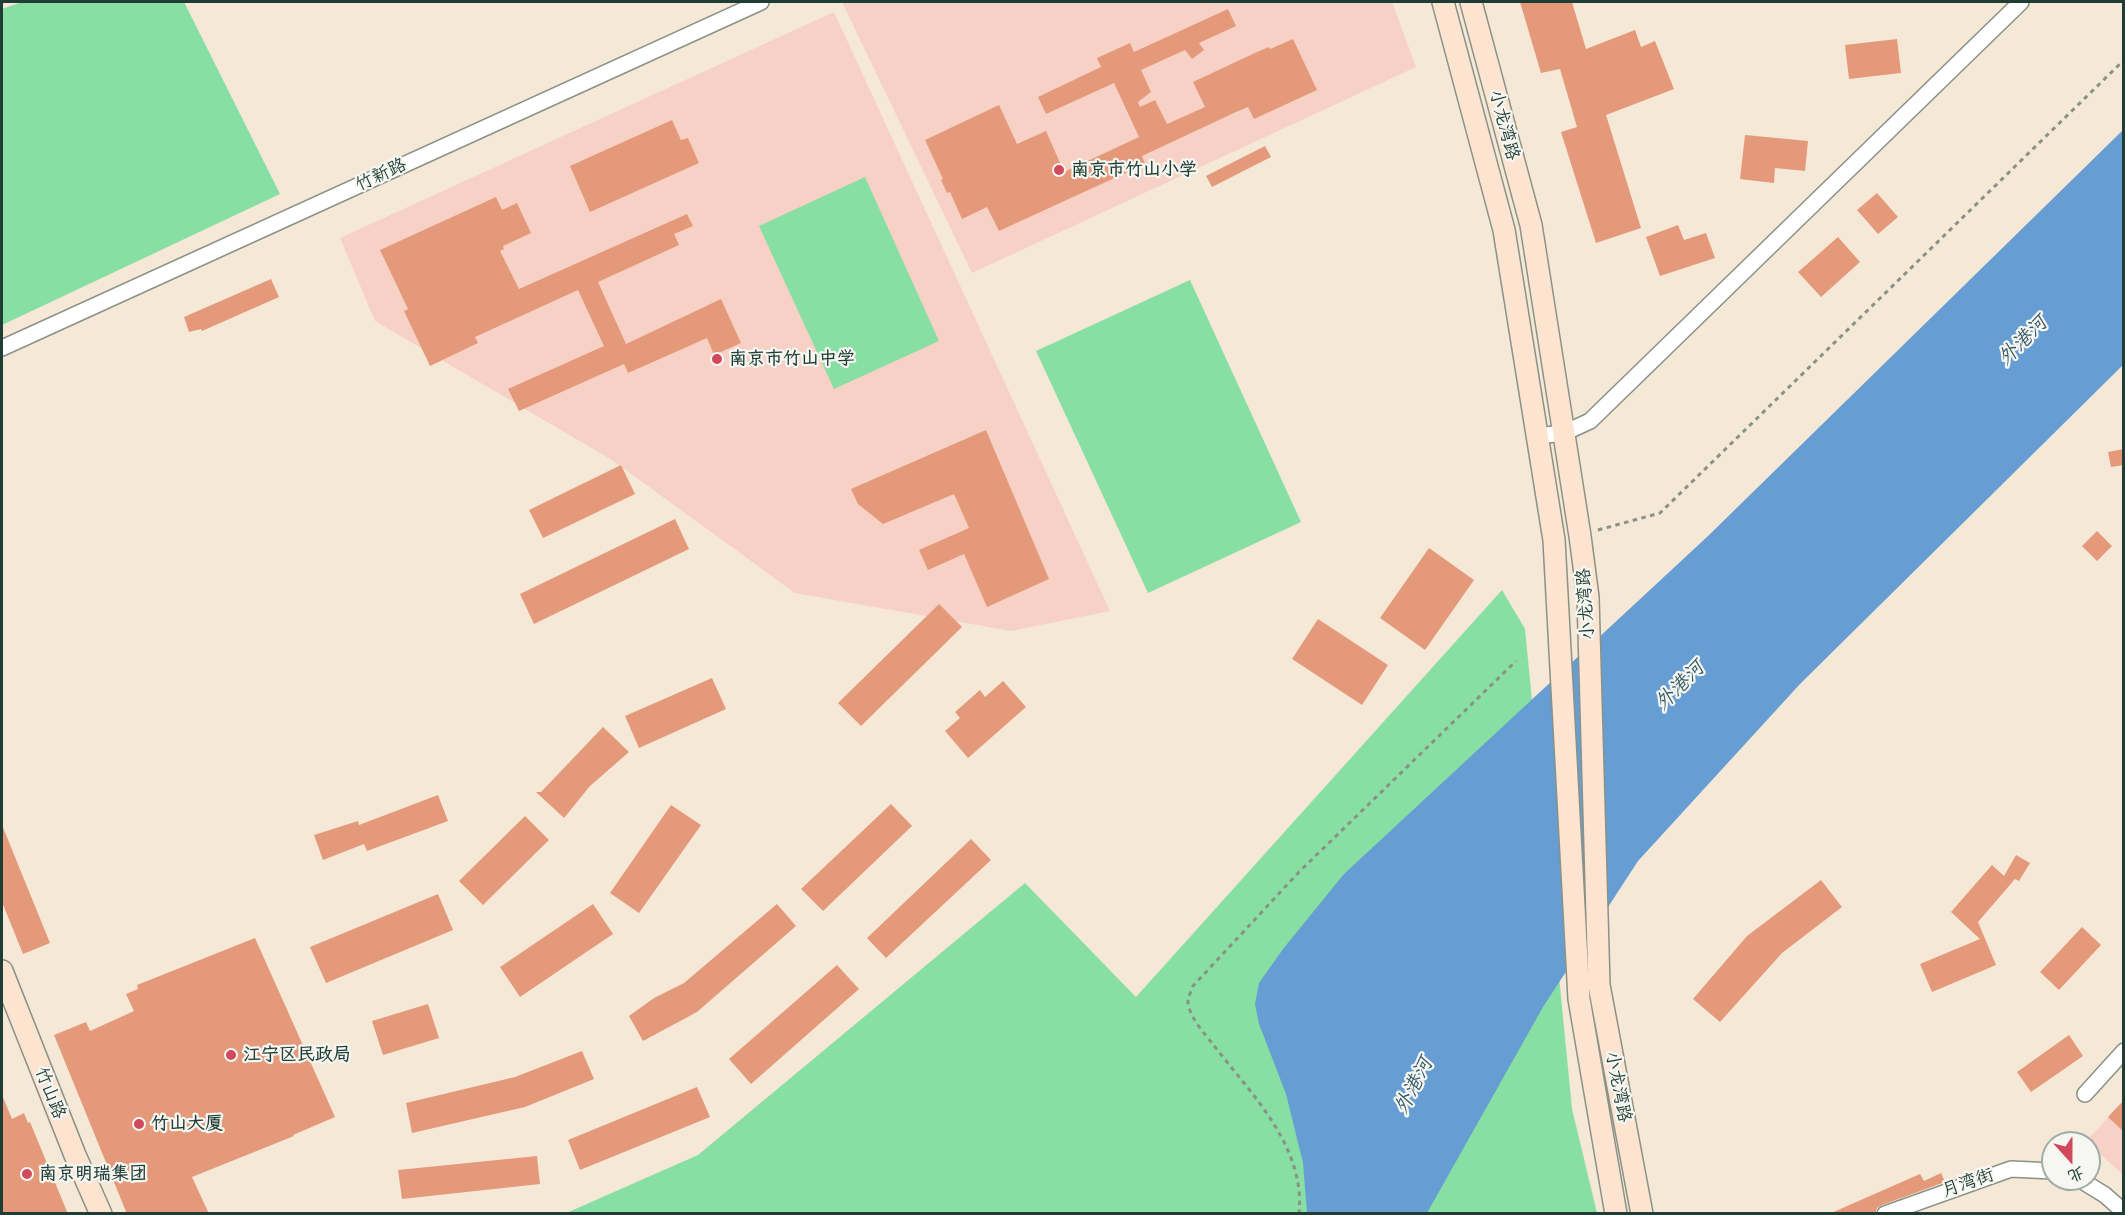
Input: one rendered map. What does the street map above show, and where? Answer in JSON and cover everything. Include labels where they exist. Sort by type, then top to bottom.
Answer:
[{"type":"main road","name":"小龙湾路","points":[[1443,2],[1504,230],[1554,540],[1579,999],[1616,1214]]},
{"type":"main road","name":"小龙湾路","points":[[1471,2],[1531,225],[1580,536],[1588,597],[1599,985],[1642,1214]]},
{"type":"main road","name":"竹山路","points":[[2,971],[75,1155],[101,1214]]},
{"type":"street","name":"竹新路","points":[[2,348],[761,2]]},
{"type":"street","points":[[1537,436],[1564,433],[1590,421],[2021,2]]},
{"type":"street","points":[[2085,1094],[2124,1051]]},
{"type":"street","name":"月湾街","points":[[1885,1214],[2011,1168],[2041,1169]]},
{"type":"street","points":[[2098,1191],[2124,1212]]},
{"type":"path","points":[[1580,536],[1660,513],[2124,60]]},
{"type":"path","points":[[1299,1214],[1299,1185],[1290,1154],[1271,1120],[1192,1014],[1188,1000],[1193,986],[1299,872],[1516,661]]},
{"type":"shaded area","name":"南京市竹山小学","points":[[842,2],[1392,2],[1416,67],[972,273]]},
{"type":"shaded area","name":"南京市竹山中学","points":[[834,12],[1110,611],[1011,631],[795,593],[612,460],[375,321],[340,238]]},
{"type":"shaded area","points":[[2123,1102],[2123,1175],[2101,1155],[2101,1131],[2095,1131]]},
{"type":"green space","points":[[22,2],[184,2],[280,194],[2,325],[2,9]]},
{"type":"green space","points":[[865,177],[939,341],[834,389],[759,226]]},
{"type":"green space","points":[[1190,280],[1301,522],[1148,593],[1036,351]]},
{"type":"green space","points":[[1502,590],[1525,629],[1572,1109],[1597,1213],[564,1214],[698,1155],[1025,883],[1136,997]]},
{"type":"water","name":"外港河","points":[[2123,130],[2123,365],[1800,684],[1638,861],[1543,1007],[1427,1213],[1307,1213],[1303,1163],[1286,1094],[1259,1024],[1255,1004],[1259,983],[1283,949],[1344,874],[1708,536]]},
{"type":"building","points":[[1520,2],[1572,2],[1586,49],[1635,30],[1641,47],[1655,41],[1674,89],[1606,115],[1641,228],[1596,243],[1561,132],[1577,127],[1560,69],[1541,73]]},
{"type":"building","points":[[1228,9],[1236,26],[1199,43],[1204,50],[1192,59],[1185,50],[1141,70],[1151,92],[1138,102],[1140,107],[1155,100],[1167,124],[1205,107],[1193,82],[1257,52],[1293,39],[1317,90],[1254,119],[1248,107],[1236,112],[1142,156],[1145,164],[999,231],[987,207],[962,219],[950,192],[947,193],[925,140],[999,105],[1017,144],[1046,131],[1064,172],[1139,137],[1114,83],[1046,114],[1038,97],[1101,67],[1097,58],[1130,43],[1134,52]]},
{"type":"building","points":[[1897,39],[1901,73],[1849,79],[1845,45]]},
{"type":"building","points":[[672,120],[681,140],[688,138],[699,163],[590,212],[570,166]]},
{"type":"building","points":[[1745,135],[1808,141],[1805,171],[1775,168],[1774,183],[1740,179]]},
{"type":"building","points":[[1265,146],[1271,157],[1212,187],[1206,176]]},
{"type":"building","points":[[1877,193],[1898,217],[1878,234],[1857,210]]},
{"type":"building","points":[[496,197],[502,210],[517,203],[531,233],[503,246],[504,249],[500,251],[519,289],[687,214],[693,226],[674,234],[679,245],[598,282],[626,344],[721,299],[741,343],[714,355],[707,338],[628,373],[624,364],[519,411],[508,389],[604,346],[578,290],[475,337],[478,343],[430,366],[404,311],[408,309],[380,250]]},
{"type":"building","points":[[1678,225],[1684,240],[1706,233],[1715,258],[1660,276],[1646,237]]},
{"type":"building","points":[[1838,237],[1860,262],[1821,297],[1798,272]]},
{"type":"building","points":[[271,279],[279,297],[202,331],[201,329],[189,332],[184,317]]},
{"type":"building","points":[[986,430],[1049,579],[987,607],[964,554],[928,570],[919,550],[969,528],[954,494],[883,524],[858,504],[851,489]]},
{"type":"building","points":[[2124,449],[2124,465],[2111,467],[2108,452]]},
{"type":"building","points":[[621,465],[635,494],[543,538],[529,510]]},
{"type":"building","points":[[675,519],[689,549],[534,624],[520,594]]},
{"type":"building","points":[[2097,531],[2112,546],[2097,561],[2082,546]]},
{"type":"building","points":[[1429,548],[1474,580],[1425,650],[1380,618]]},
{"type":"building","points":[[939,604],[962,627],[861,726],[838,703]]},
{"type":"building","points":[[1318,619],[1388,665],[1362,705],[1292,659]]},
{"type":"building","points":[[712,678],[726,709],[639,748],[625,716]]},
{"type":"building","points":[[1003,681],[1026,707],[968,758],[945,731],[960,718],[955,712],[980,690],[985,697]]},
{"type":"building","points":[[603,727],[629,752],[590,786],[564,818],[536,792],[541,792]]},
{"type":"building","points":[[438,795],[448,821],[367,851],[364,844],[323,860],[314,835],[358,821],[359,825]]},
{"type":"building","points":[[891,804],[912,826],[823,911],[801,889]]},
{"type":"building","points":[[671,805],[701,825],[639,913],[610,893]]},
{"type":"building","points":[[525,816],[549,840],[483,905],[459,881]]},
{"type":"building","points":[[2,825],[50,943],[23,954],[2,902]]},
{"type":"building","points":[[971,839],[991,860],[886,958],[867,938]]},
{"type":"building","points":[[2016,855],[2030,863],[2019,881],[2015,879],[1978,922],[1996,965],[1932,992],[1920,964],[1980,939],[1951,912],[1992,865],[2004,876]]},
{"type":"building","points":[[1821,880],[1842,907],[1782,953],[1720,1022],[1693,999],[1747,936]]},
{"type":"building","points":[[438,894],[453,930],[326,983],[310,947]]},
{"type":"building","points":[[593,904],[613,934],[520,997],[500,967]]},
{"type":"building","points":[[777,904],[796,926],[697,1012],[643,1041],[629,1016],[654,998],[684,983]]},
{"type":"building","points":[[2082,927],[2101,945],[2059,990],[2040,972]]},
{"type":"building","name":"江宁区民政局","points":[[255,938],[335,1117],[192,1177],[209,1214],[127,1214],[54,1035],[86,1022],[90,1031],[134,1011],[126,994],[138,989],[137,985]]},
{"type":"building","points":[[837,965],[859,989],[751,1084],[729,1059]]},
{"type":"building","points":[[428,1004],[439,1038],[383,1055],[372,1021]]},
{"type":"building","points":[[2069,1035],[2083,1056],[2031,1092],[2017,1072]]},
{"type":"building","points":[[582,1051],[594,1079],[525,1107],[412,1133],[406,1103],[515,1077]]},
{"type":"building","points":[[697,1087],[710,1117],[580,1170],[568,1140]]},
{"type":"building","name":"南京明瑞集团","points":[[2,1095],[12,1119],[24,1113],[28,1123],[30,1122],[68,1214],[2,1214]]},
{"type":"building","points":[[2124,1100],[2124,1132],[2108,1117]]},
{"type":"building","points":[[537,1156],[540,1184],[402,1199],[398,1170]]},
{"type":"building","points":[[1941,1173],[1945,1182],[1882,1205],[1877,1208],[1875,1214],[1829,1214],[1920,1174],[1924,1181]]},
{"type":"place","name":"南京市竹山小学","points":[[1059,170]]},
{"type":"place","name":"南京市竹山中学","points":[[717,359]]},
{"type":"place","name":"江宁区民政局","points":[[231,1055]]},
{"type":"place","name":"竹山大厦","points":[[139,1124]]},
{"type":"place","name":"南京明瑞集团","points":[[27,1174]]}]
